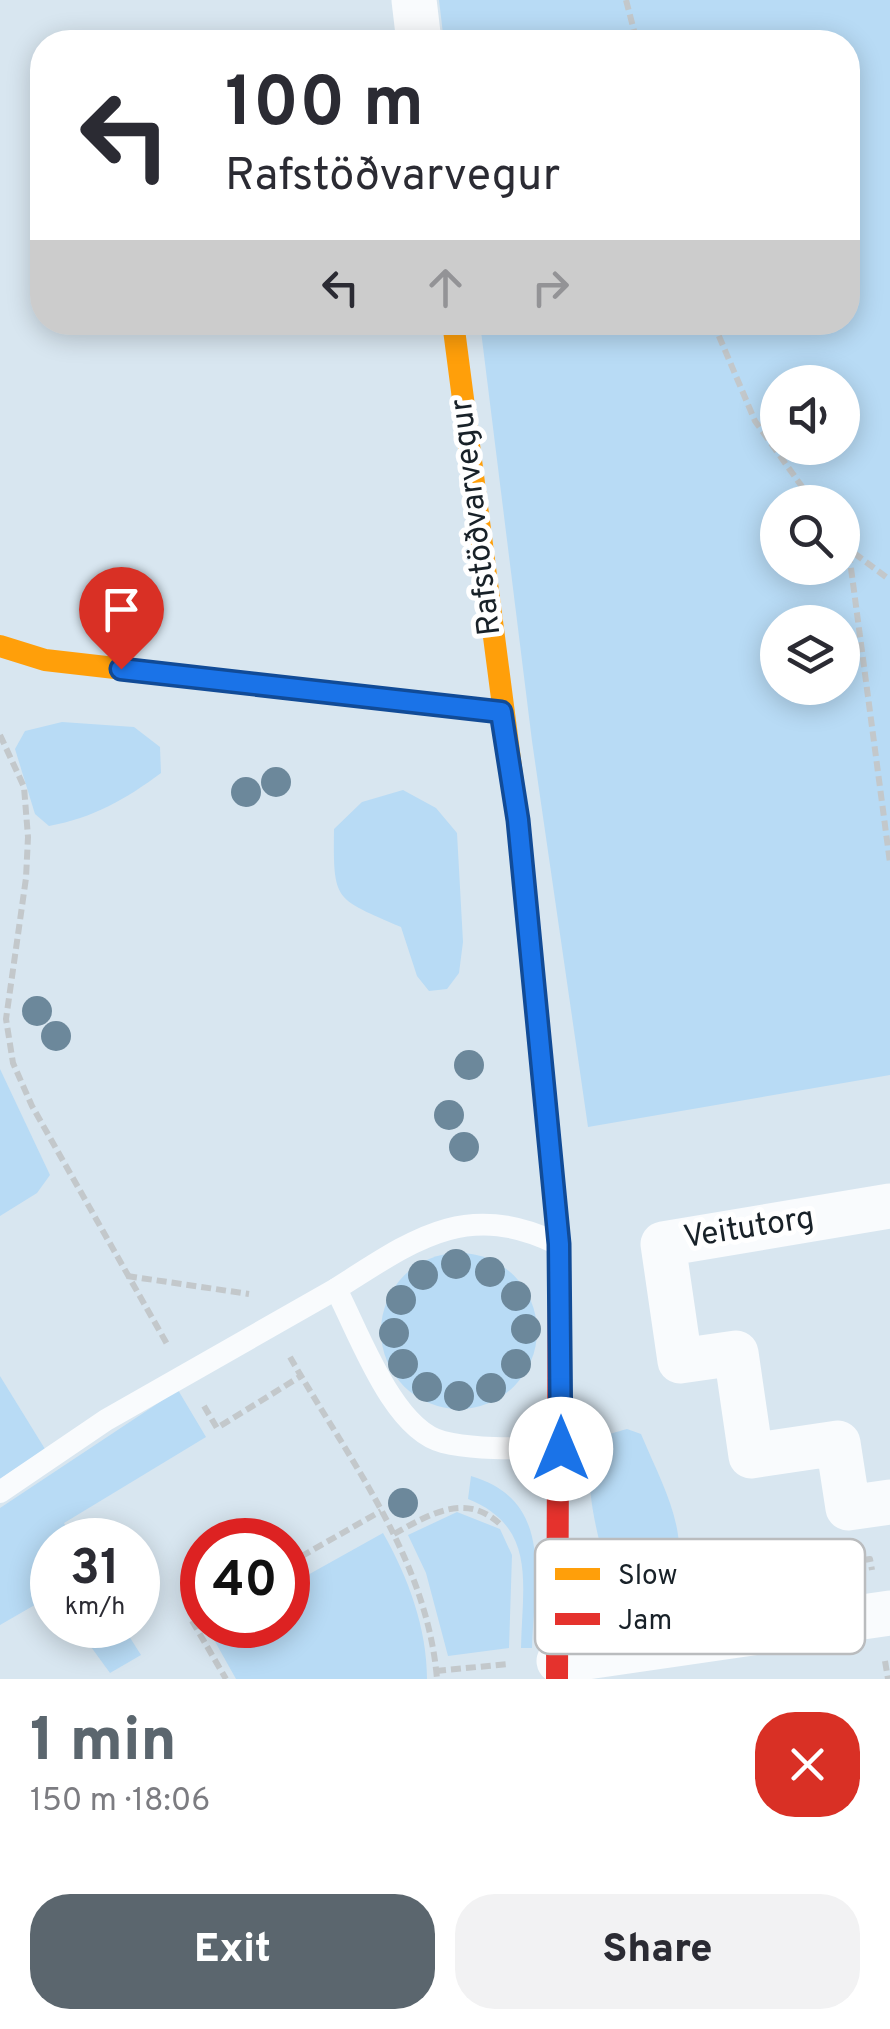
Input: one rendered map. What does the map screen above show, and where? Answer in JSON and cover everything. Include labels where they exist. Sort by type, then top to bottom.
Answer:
[{"type":"street","points":[[414,0],[418,30]]},
{"type":"street","name":"Rafstöðvarvegur","points":[[456,335],[501,712],[518,820],[559,1244],[560,1539]]},
{"type":"street","points":[[0,646],[45,660],[501,712]]},
{"type":"street","name":"Veitutorg","points":[[890,1206],[663,1244],[680,1361],[736,1353],[751,1456],[838,1444],[848,1508],[890,1502]]},
{"type":"street","points":[[865,1617],[890,1613]]},
{"type":"street","points":[[558,1670],[651,1654]]},
{"type":"lane","points":[[0,1492],[184,1373],[336,1289],[401,1248],[446,1228],[504,1225],[559,1244]]},
{"type":"lane","points":[[336,1289],[400,1412],[422,1434],[462,1445],[561,1449]]},
{"type":"path","points":[[626,0],[634,30]]},
{"type":"path","points":[[719,335],[755,421],[801,485]]},
{"type":"path","points":[[860,560],[890,580]]},
{"type":"path","points":[[852,585],[890,863]]},
{"type":"path","points":[[0,735],[24,787],[26,878],[6,1019],[13,1063],[32,1106],[217,1428],[301,1376]]},
{"type":"path","points":[[315,1400],[394,1534],[422,1595],[437,1675],[558,1670]]},
{"type":"path","points":[[394,1534],[447,1507],[461,1505],[482,1512],[505,1531]]},
{"type":"path","points":[[310,1551],[380,1511]]},
{"type":"path","points":[[209,1648],[226,1679]]},
{"type":"shaded area","points":[[439,0],[890,0],[890,1075],[588,1127],[532,741],[481,335],[860,335],[860,30],[443,30]]},
{"type":"shaded area","points":[[62,722],[134,727],[160,747],[161,773],[108,806],[49,826],[35,814],[15,749],[25,731]]},
{"type":"shaded area","points":[[403,790],[436,808],[457,833],[463,942],[459,973],[447,989],[429,991],[417,976],[401,927],[351,903],[337,885],[334,829],[362,802]]},
{"type":"shaded area","points":[[0,1069],[50,1175],[37,1193],[0,1216]]},
{"type":"shaded area","points":[[459,1253],[489,1258],[514,1276],[532,1301],[537,1331],[532,1361],[514,1386],[489,1404],[459,1409],[429,1404],[404,1386],[386,1361],[381,1331],[386,1301],[404,1276],[429,1258]]},
{"type":"shaded area","points":[[0,1376],[45,1449],[0,1479]]},
{"type":"shaded area","points":[[178,1390],[206,1437],[72,1518],[30,1518],[30,1608],[0,1625],[0,1508]]},
{"type":"shaded area","points":[[627,1429],[641,1434],[668,1498],[678,1539],[599,1539],[590,1473],[592,1455],[599,1441]]},
{"type":"shaded area","points":[[471,1476],[498,1488],[516,1504],[528,1523],[535,1558],[532,1648],[521,1648],[523,1581],[516,1542],[506,1525],[468,1499]]},
{"type":"shaded area","points":[[457,1512],[500,1529],[512,1555],[509,1648],[448,1656],[426,1573],[408,1535]]},
{"type":"shaded area","points":[[383,1533],[414,1603],[424,1641],[427,1679],[236,1679],[219,1648],[310,1648],[310,1574]]},
{"type":"shaded area","points":[[92,1648],[137,1648],[141,1655],[110,1673]]},
{"type":"traffic: slow","points":[[455,335],[518,821],[552,1175]]},
{"type":"traffic: slow","points":[[0,646],[45,660],[501,712]]},
{"type":"traffic: jam","points":[[552,1175],[559,1244],[558,1539]]},
{"type":"traffic: jam","points":[[557,1654],[557,1679]]},
{"type":"route","points":[[121,669],[501,712],[518,820],[559,1244],[561,1449]]}]
